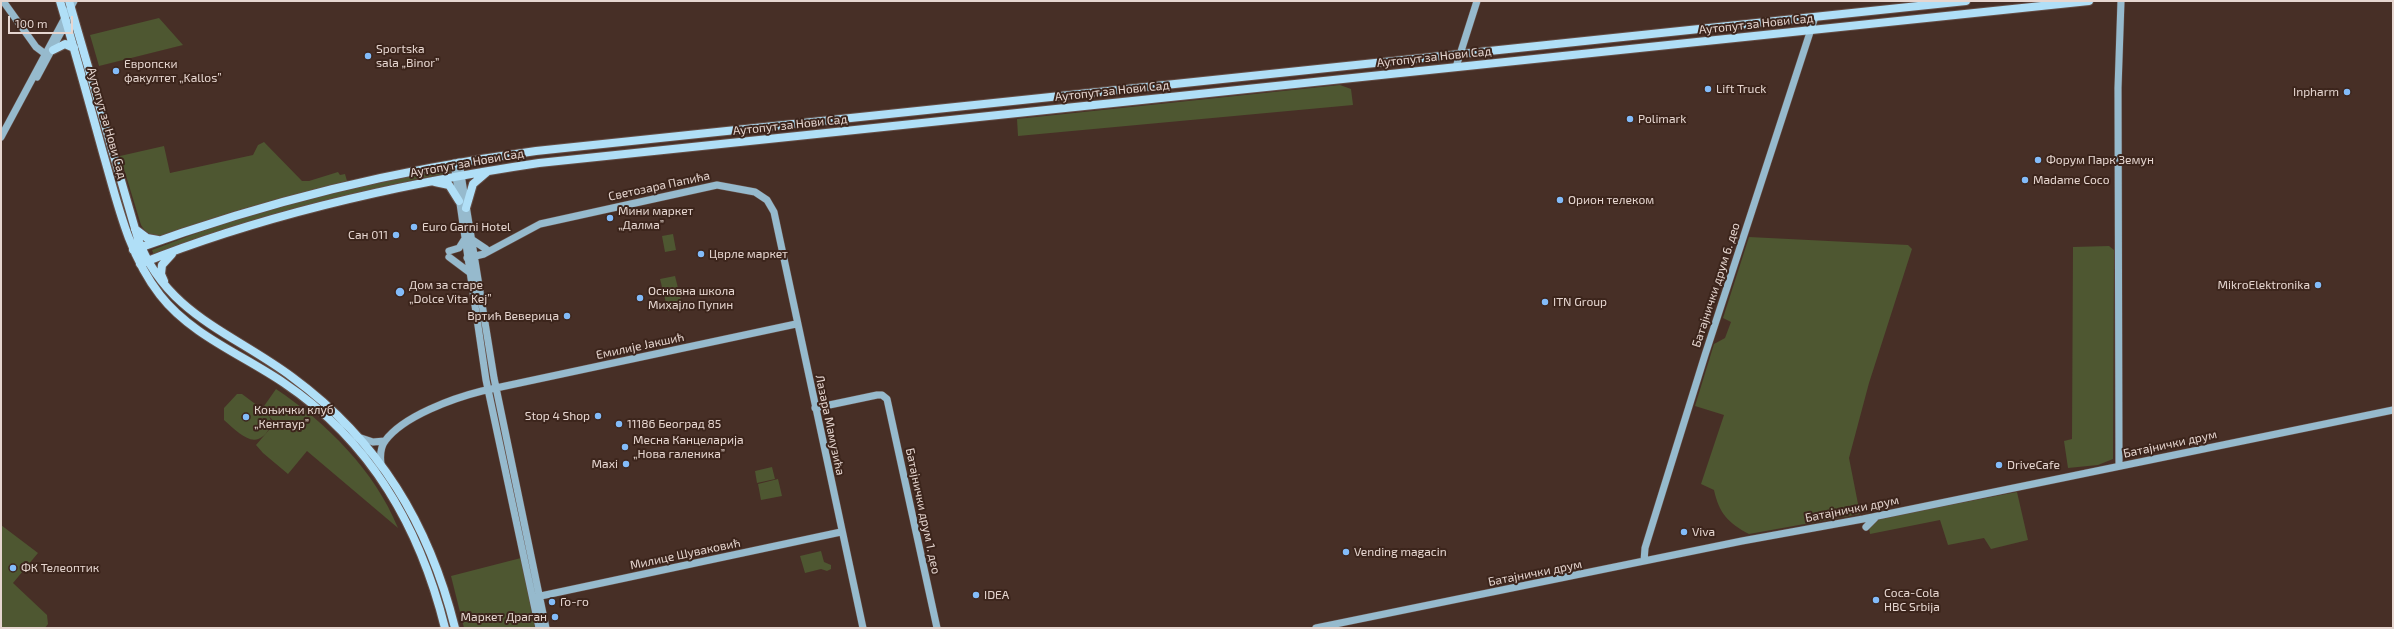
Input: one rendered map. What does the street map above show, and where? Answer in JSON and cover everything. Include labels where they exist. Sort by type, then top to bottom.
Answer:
[{"type":"main road","name":"Аутопут за Нови Сад","points":[[60,1],[137,249],[144,262],[321,206],[426,182],[488,171],[573,160],[2089,1]]},
{"type":"main road","name":"Аутопут за Нови Сад","points":[[137,249],[300,196],[378,177],[457,163],[608,142],[1966,1]]},
{"type":"main road","name":"Аутопут за Нови Сад","points":[[71,3],[135,228],[137,249]]},
{"type":"main road","points":[[49,53],[65,44],[74,48]]},
{"type":"main road","points":[[466,208],[473,184],[488,171]]},
{"type":"main road","points":[[426,182],[438,182],[449,185],[459,201]]},
{"type":"main road","points":[[135,228],[147,238],[163,240]]},
{"type":"main road","points":[[172,294],[162,277],[161,268],[165,260],[178,250]]},
{"type":"main road","points":[[144,262],[172,294],[201,320],[296,380],[332,409],[361,438],[381,464],[410,510],[431,551],[445,591],[455,628]]},
{"type":"main road","points":[[144,262],[160,295],[184,320],[305,399],[335,425],[366,459],[389,491],[417,542],[433,582],[445,628]]},
{"type":"street","points":[[3,1],[36,47],[49,53]]},
{"type":"street","points":[[1456,67],[1477,1]]},
{"type":"street","points":[[2119,466],[2118,88],[2121,1]]},
{"type":"street","points":[[1,137],[49,53],[66,20],[71,3]]},
{"type":"street","name":"Батајнички друм 6. део","points":[[1644,562],[1645,548],[1702,362],[1815,17]]},
{"type":"street","points":[[457,163],[466,208],[470,255],[536,598],[539,628]]},
{"type":"street","points":[[459,176],[459,201],[468,240],[487,251],[473,271],[488,390],[536,598],[546,628]]},
{"type":"street","name":"Светозара Папића","points":[[470,255],[487,251],[530,228],[564,218],[717,185],[748,190],[764,197],[774,212],[796,324]]},
{"type":"street","points":[[468,240],[449,254],[473,271]]},
{"type":"street","name":"Емилије Јакшић","points":[[385,441],[407,423],[433,408],[488,390],[796,324]]},
{"type":"street","name":"Лазара Мамузића","points":[[796,324],[863,628]]},
{"type":"street","name":"Батајнички друм 1. део","points":[[814,408],[877,395],[882,395],[887,399],[936,628]]},
{"type":"street","name":"Батајнички друм","points":[[1316,628],[1742,541],[1879,516],[2393,410]]},
{"type":"street","points":[[361,438],[373,442],[385,441],[381,450],[381,464]]},
{"type":"street","points":[[1866,527],[1879,516]]},
{"type":"street","name":"Милице Шуваковић","points":[[536,598],[841,532]]},
{"type":"green space","points":[[159,18],[183,45],[99,66],[90,35]]},
{"type":"green space","points":[[1340,85],[1351,89],[1353,105],[1018,136],[1017,119]]},
{"type":"green space","points":[[264,142],[302,181],[309,181],[338,172],[340,175],[345,174],[347,181],[232,212],[164,236],[150,235],[143,228],[120,156],[164,146],[170,173],[253,155],[258,145]]},
{"type":"green space","points":[[449,168],[451,171],[449,173],[416,179],[154,255],[152,250],[226,222],[281,205],[364,184]]},
{"type":"green space","points":[[673,234],[676,250],[665,252],[662,236]]},
{"type":"green space","points":[[1749,237],[1908,245],[1912,249],[1869,383],[1849,458],[1860,514],[1749,534],[1735,526],[1722,511],[1714,490],[1701,484],[1724,415],[1695,406],[1714,344],[1725,338],[1731,322],[1723,318]]},
{"type":"green space","points":[[2109,246],[2114,250],[2113,459],[2098,465],[2068,468],[2064,441],[2072,439],[2073,247]]},
{"type":"green space","points":[[675,276],[683,308],[668,311],[660,279]]},
{"type":"green space","points":[[276,389],[313,417],[348,450],[376,487],[398,528],[307,451],[288,474],[263,453],[256,445],[275,423],[269,416],[272,423],[267,432],[261,438],[255,440],[243,436],[224,420],[224,408],[237,394],[242,394],[262,409]]},
{"type":"green space","points":[[772,467],[775,479],[757,483],[755,471]]},
{"type":"green space","points":[[778,479],[782,496],[761,500],[758,484]]},
{"type":"green space","points":[[2017,492],[2028,540],[1991,549],[1984,538],[1948,545],[1940,520],[1870,534],[1869,528],[1881,518]]},
{"type":"green space","name":"ФК Телеоптик","points":[[1,525],[38,553],[13,583],[47,615],[48,624],[45,628],[1,628]]},
{"type":"green space","points":[[821,551],[824,562],[831,565],[831,569],[827,571],[821,569],[805,573],[800,556]]},
{"type":"green space","points":[[521,558],[535,628],[464,628],[451,576]]},
{"type":"place","name":"Sportska sala „Binor”","points":[[368,56]]},
{"type":"place","name":"Европски факултет „Kallos”","points":[[116,71]]},
{"type":"place","name":"Lift Truck","points":[[1708,89]]},
{"type":"place","name":"Inpharm","points":[[2347,92]]},
{"type":"place","name":"Polimark","points":[[1630,119]]},
{"type":"place","name":"Форум Парк Земун","points":[[2038,160]]},
{"type":"place","name":"Madame Coco","points":[[2025,180]]},
{"type":"place","name":"Орион телеком","points":[[1560,200]]},
{"type":"place","name":"Мини маркет „Далма”","points":[[610,218]]},
{"type":"place","name":"Euro Garni Hotel","points":[[414,227]]},
{"type":"place","name":"Сан 011","points":[[396,235]]},
{"type":"place","name":"Цврле маркет","points":[[701,254]]},
{"type":"place","name":"MikroElektronika","points":[[2318,285]]},
{"type":"place","name":"Дом за старе „Dolce Vita Kej”","points":[[400,292]]},
{"type":"place","name":"Основна школа Михајло Пупин","points":[[640,298]]},
{"type":"place","name":"ITN Group","points":[[1545,302]]},
{"type":"place","name":"Вртић Веверица","points":[[567,316]]},
{"type":"place","name":"Stop 4 Shop","points":[[598,416]]},
{"type":"place","name":"Коњички клуб „Кентаур”","points":[[246,417]]},
{"type":"place","name":"11186 Београд 85","points":[[619,424]]},
{"type":"place","name":"Месна Канцеларија „Нова галеника”","points":[[625,447]]},
{"type":"place","name":"Maxi","points":[[626,464]]},
{"type":"place","name":"DriveCafe","points":[[1999,465]]},
{"type":"place","name":"Viva","points":[[1684,532]]},
{"type":"place","name":"Vending magacin","points":[[1346,552]]},
{"type":"place","name":"ФК Телеоптик","points":[[13,568]]},
{"type":"place","name":"IDEA","points":[[976,595]]},
{"type":"place","name":"Coca-Cola HBC Srbija","points":[[1876,600]]},
{"type":"place","name":"Го-го","points":[[552,602]]},
{"type":"place","name":"Маркет Драган","points":[[555,617]]}]
